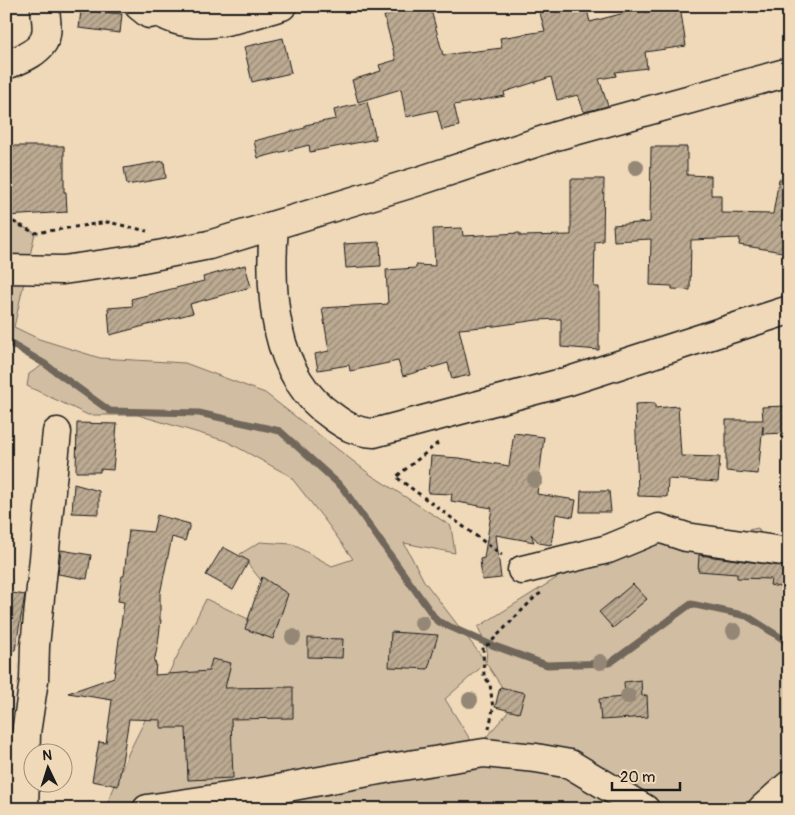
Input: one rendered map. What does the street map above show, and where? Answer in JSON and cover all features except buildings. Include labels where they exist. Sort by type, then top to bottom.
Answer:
[{"type":"street","points":[[6,65],[41,46],[46,35],[45,6]]},
{"type":"street","points":[[139,6],[150,14],[159,12],[168,18],[185,24],[205,24],[235,19],[282,6]]},
{"type":"street","points":[[6,269],[63,270],[133,260],[209,245],[556,136],[789,72]]},
{"type":"street","points":[[274,226],[272,257],[274,305],[279,332],[293,370],[302,388],[327,413],[346,426],[364,432],[374,433],[569,381],[789,310]]},
{"type":"street","points":[[24,809],[26,733],[34,680],[39,598],[57,432]]},
{"type":"street","points":[[522,570],[608,549],[659,528],[686,537],[789,552]]},
{"type":"street","points":[[147,809],[261,792],[484,753],[536,758],[570,764],[645,809]]},
{"type":"street","points":[[762,809],[789,785]]},
{"type":"path","points":[[484,753],[493,709],[490,684],[484,676],[483,647],[489,644],[536,596],[544,591]]},
{"type":"shaded area","points":[[6,218],[35,233],[14,327],[39,339],[100,358],[185,363],[265,393],[371,475],[451,526],[455,553],[404,543],[424,581],[486,662],[487,649],[478,627],[592,556],[635,544],[680,545],[758,528],[772,556],[766,572],[789,587],[789,796],[773,809],[105,809],[129,752],[206,599],[263,626],[264,584],[240,554],[260,542],[292,544],[332,566],[353,559],[290,476],[226,441],[138,415],[88,415],[27,386],[29,374],[44,364],[6,341]],"holes":[[[486,663],[514,705],[476,749],[445,699]]]},
{"type":"waterway","points":[[6,341],[45,364],[110,411],[199,413],[280,431],[342,487],[437,621],[489,644],[547,665],[610,663],[691,604],[747,616],[789,643]]}]
